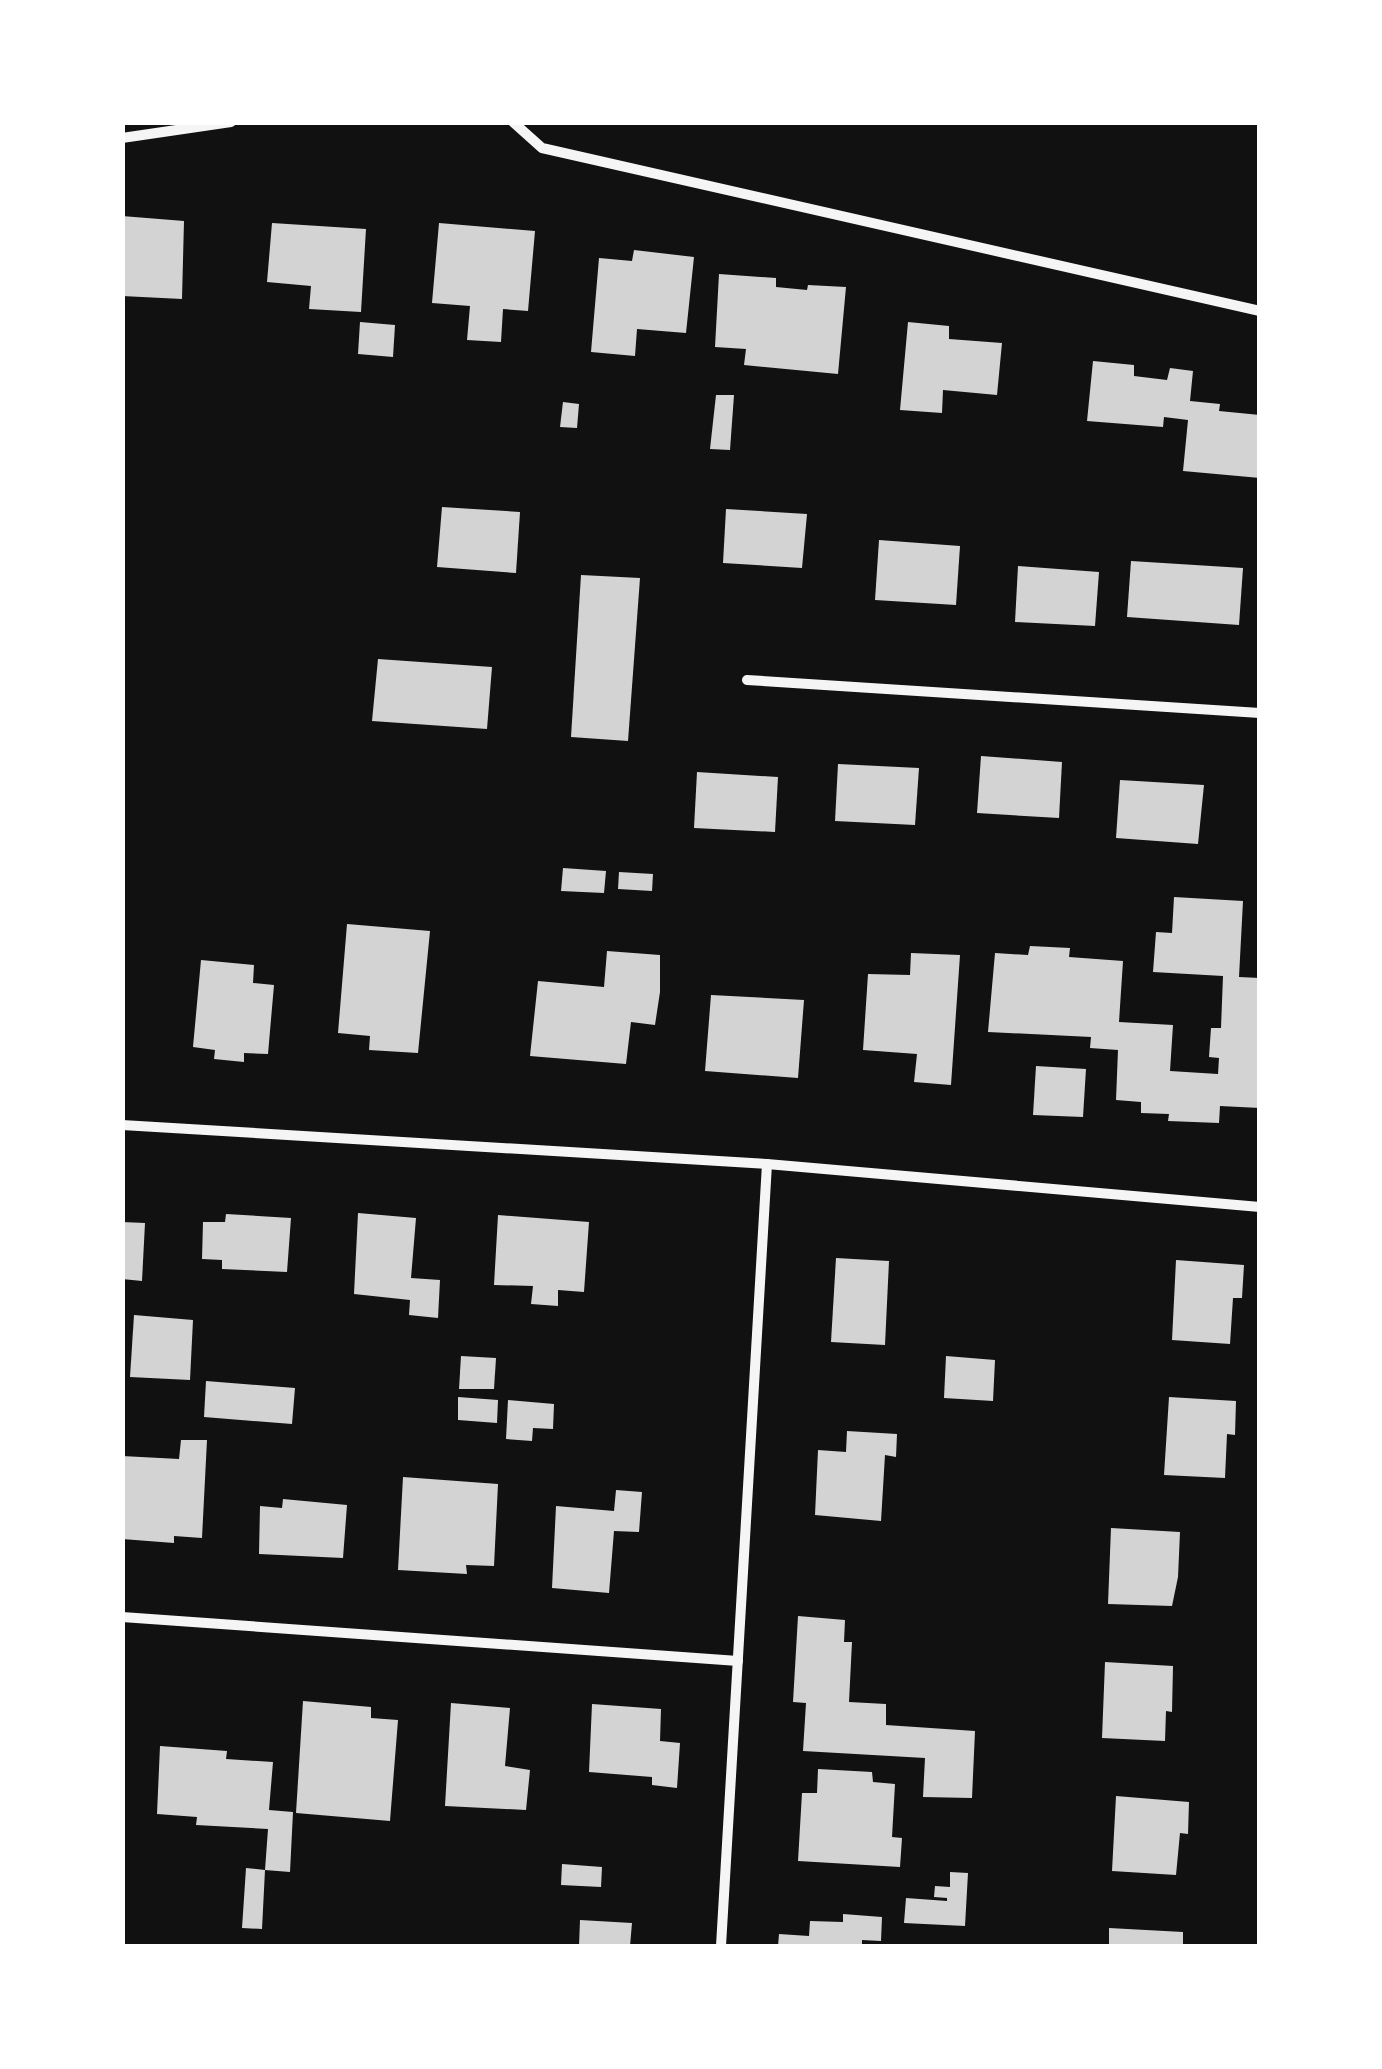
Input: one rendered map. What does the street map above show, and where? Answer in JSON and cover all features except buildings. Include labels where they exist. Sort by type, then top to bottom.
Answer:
[{"type":"street","points":[[122,138],[231,122]]},
{"type":"street","points":[[513,122],[542,148],[1260,311]]},
{"type":"street","points":[[748,680],[1260,713]]},
{"type":"street","points":[[122,1126],[767,1164],[1260,1207]]},
{"type":"street","points":[[720,1946],[767,1164]]},
{"type":"street","points":[[122,1617],[738,1661]]}]
